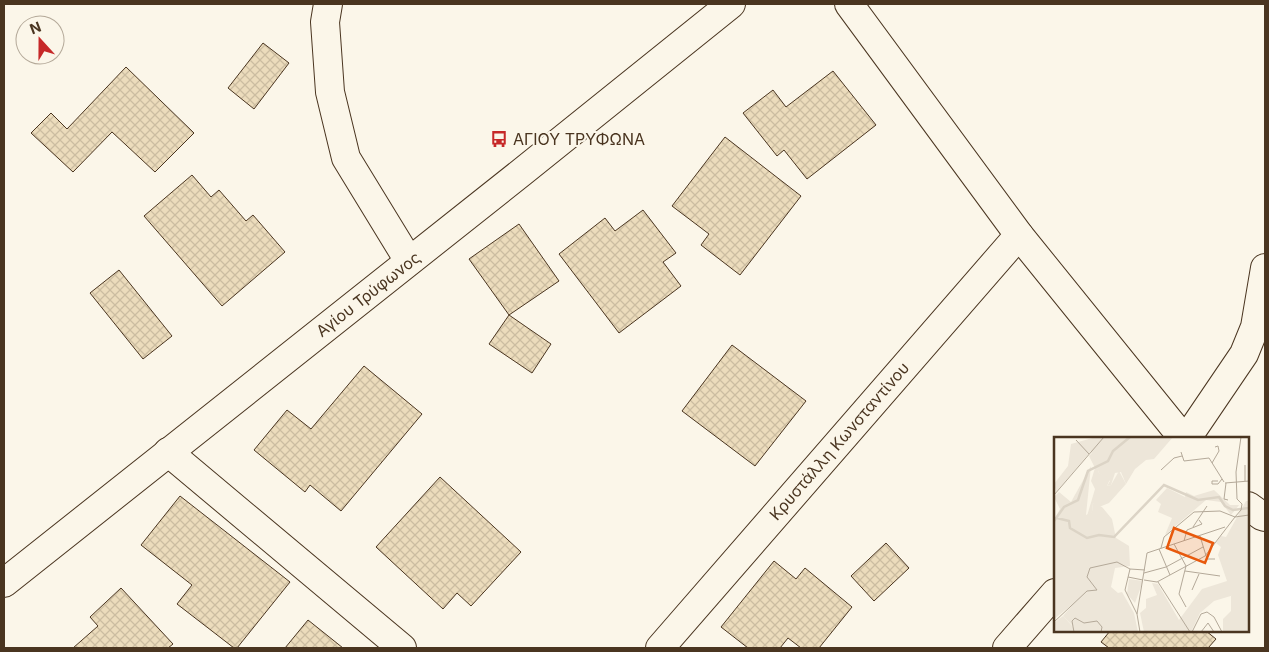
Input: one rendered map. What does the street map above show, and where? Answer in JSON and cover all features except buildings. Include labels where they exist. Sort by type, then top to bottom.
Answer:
[{"type":"street","points":[[328,4],[325,22],[330,92],[346,158],[409,261]]},
{"type":"street","name":"Αγίου Τρύφωνος","points":[[4,583],[530,166],[731,4]]},
{"type":"street","points":[[849,4],[1019,234],[1182,437]]},
{"type":"street","name":"Κρυστάλλη Κωνσταντίνου","points":[[660,648],[1019,234]]},
{"type":"street","points":[[1189,437],[1244,354],[1255,328],[1265,268]]},
{"type":"street","points":[[168,452],[402,648]]},
{"type":"street","points":[[1249,507],[1265,517]]},
{"type":"street","points":[[1007,648],[1054,593]]},
{"type":"place","name":"ΑΓΙΟΥ ΤΡΥΦΩΝΑ","points":[[499,139]]}]
